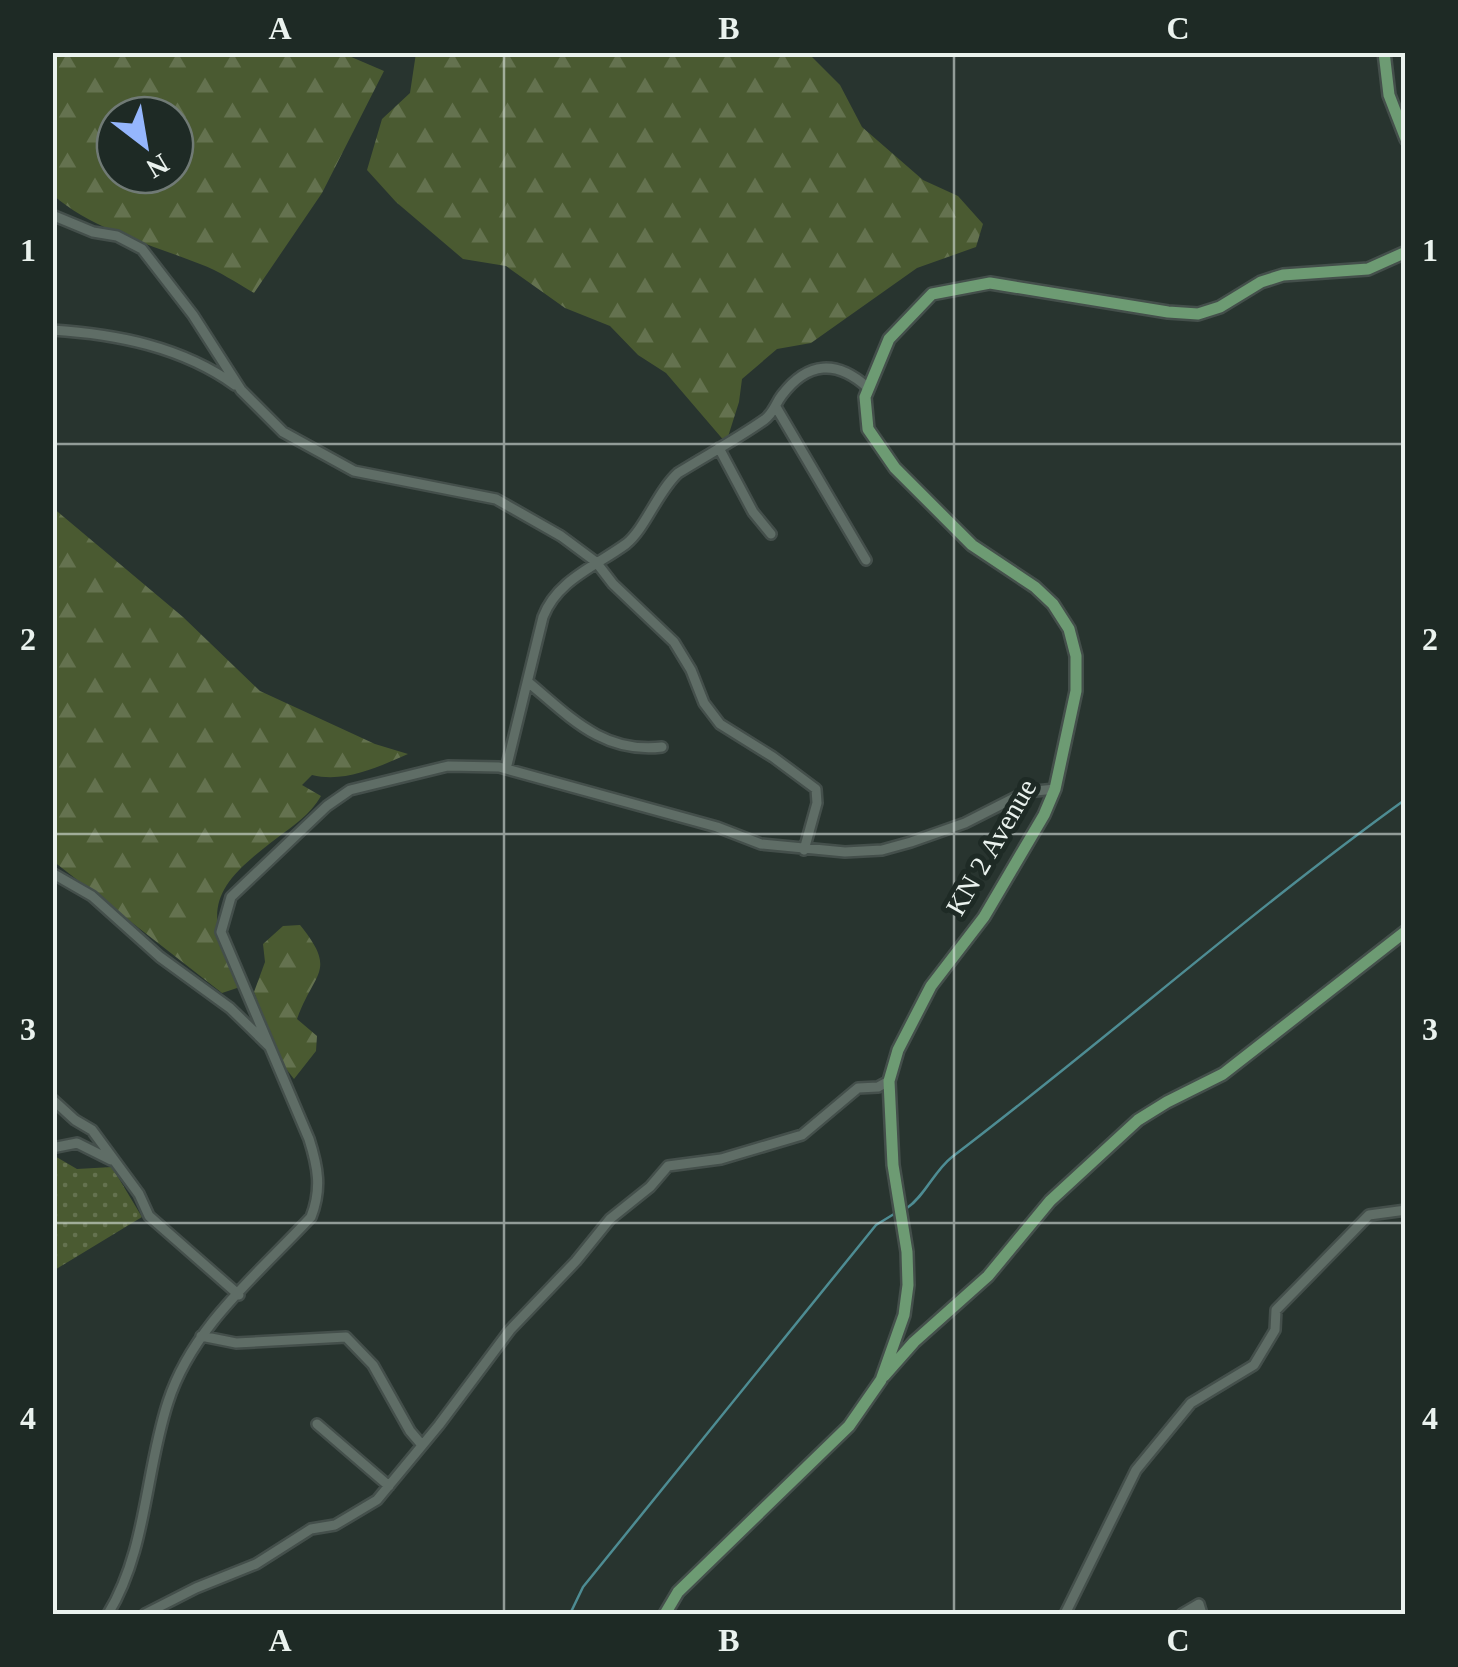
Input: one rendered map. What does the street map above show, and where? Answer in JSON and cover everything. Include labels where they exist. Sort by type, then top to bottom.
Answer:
[{"type":"main road","points":[[1384,52],[1390,95],[1406,139]]},
{"type":"main road","points":[[867,387],[889,339],[932,294],[990,283],[1198,314],[1220,307],[1260,282],[1283,275],[1368,269],[1406,252]]},
{"type":"main road","name":"KN 2 Avenue","points":[[665,1614],[678,1592],[849,1426],[881,1380],[904,1315],[908,1286],[888,1081],[898,1050],[931,986],[984,917],[1055,789],[1076,691],[1076,656],[1069,629],[1053,604],[972,545],[895,468],[868,429],[864,412],[867,387]]},
{"type":"main road","points":[[881,1380],[914,1342],[988,1276],[1050,1201],[1138,1120],[1223,1074],[1406,931]]},
{"type":"street","points":[[52,215],[94,232],[117,236],[142,249],[193,315],[242,390],[282,432],[354,472],[496,499],[540,521],[596,562],[674,642],[704,703],[720,724],[816,789],[818,803],[804,850]]},
{"type":"street","points":[[52,330],[106,333],[144,342],[213,370],[242,390]]},
{"type":"street","points":[[506,769],[548,603],[631,538],[668,482],[767,418],[781,396],[820,366],[847,372],[867,387]]},
{"type":"street","points":[[776,407],[866,560]]},
{"type":"street","points":[[719,448],[753,512],[771,534]]},
{"type":"street","points":[[528,682],[584,730],[637,750],[662,747]]},
{"type":"street","points":[[108,1614],[131,1566],[167,1404],[180,1371],[201,1336],[311,1218],[318,1200],[317,1163],[222,936],[231,897],[309,820],[350,790],[448,766],[506,769],[761,844],[804,850],[882,850],[965,823],[1034,789],[1055,789]]},
{"type":"street","points":[[52,873],[92,896],[160,957],[230,1008],[271,1048]]},
{"type":"street","points":[[144,1614],[256,1564],[311,1528],[335,1525],[377,1500],[510,1330],[576,1262],[610,1220],[650,1187],[668,1166],[721,1159],[802,1136],[858,1088],[888,1081]]},
{"type":"street","points":[[52,1099],[74,1120],[92,1130],[139,1194],[149,1216],[238,1295]]},
{"type":"street","points":[[52,1148],[76,1144],[114,1162]]},
{"type":"street","points":[[1066,1614],[1136,1470],[1177,1417],[1254,1365],[1275,1330],[1276,1310],[1370,1215],[1406,1210]]},
{"type":"street","points":[[201,1336],[236,1343],[346,1337],[373,1365],[422,1445]]},
{"type":"street","points":[[317,1424],[389,1486]]},
{"type":"street","points":[[1182,1614],[1198,1604],[1202,1614]]},
{"type":"green space","points":[[53,52],[342,53],[384,71],[322,193],[254,293],[207,267],[104,227],[53,195]]},
{"type":"green space","points":[[416,53],[813,53],[812,57],[840,85],[862,127],[923,180],[958,196],[983,224],[976,247],[917,268],[811,343],[777,349],[742,379],[726,443],[666,373],[638,355],[610,326],[565,308],[506,266],[463,259],[396,202],[367,170],[382,119],[410,93]]},
{"type":"green space","points":[[52,507],[183,617],[260,691],[375,744],[408,754],[349,775],[312,775],[302,785],[321,796],[317,803],[254,856],[225,888],[217,920],[220,939],[240,987],[222,993],[53,861]]},
{"type":"green space","points":[[300,925],[320,963],[297,1019],[317,1036],[316,1051],[294,1079],[280,1061],[254,992],[265,962],[263,944],[283,926]]},
{"type":"green space","points":[[53,1155],[77,1169],[112,1167],[142,1217],[53,1271]]},
{"type":"waterway","points":[[907,1208],[952,1157],[1290,886],[1406,799]]},
{"type":"waterway","points":[[570,1614],[583,1587],[876,1225],[894,1214]]}]
